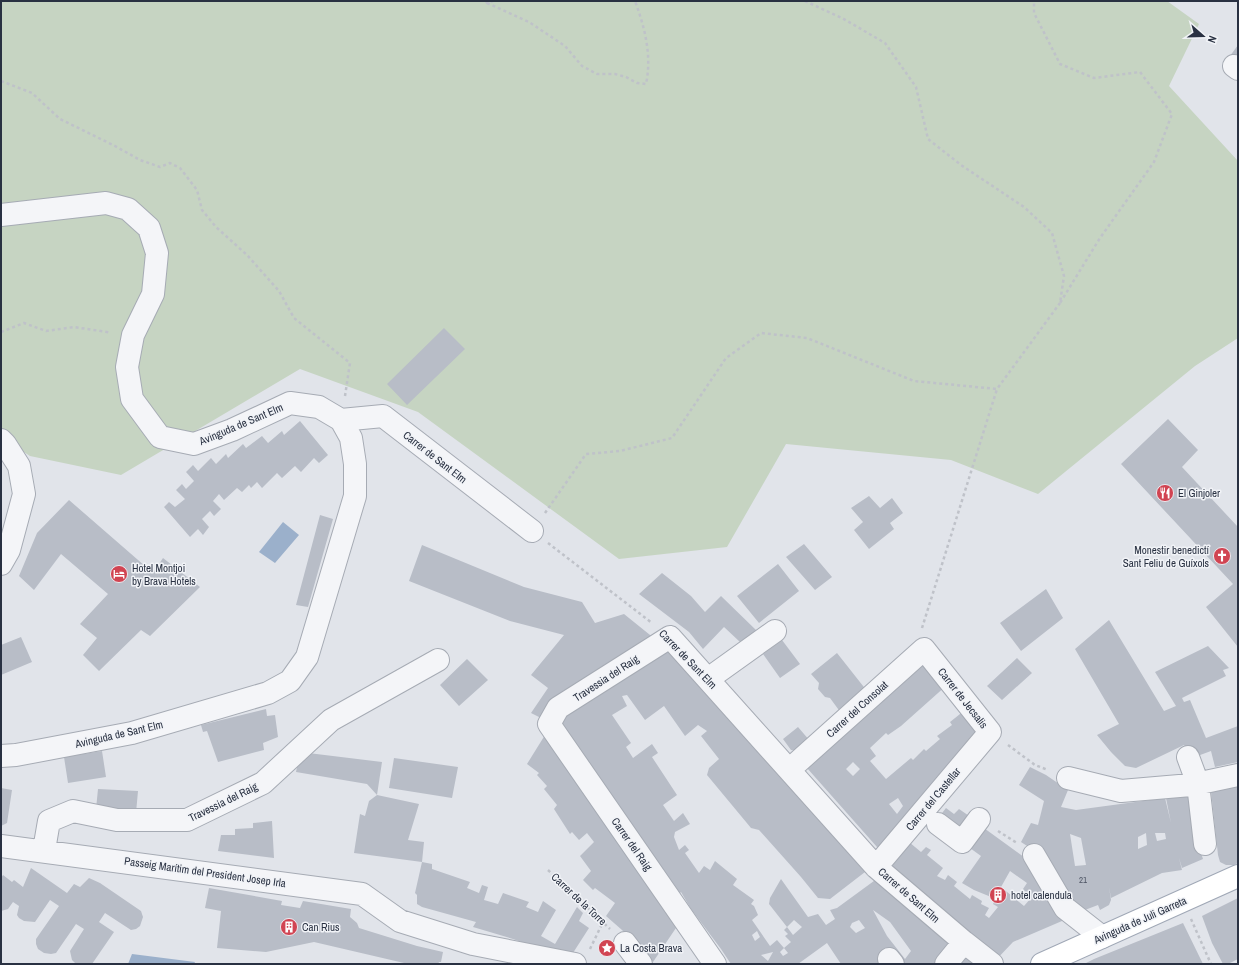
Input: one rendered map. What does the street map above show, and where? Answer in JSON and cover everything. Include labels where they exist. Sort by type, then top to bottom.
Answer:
[{"type":"main road","name":"Avinguda de Juli Garreta","points":[[1042,964],[1238,876]]},
{"type":"street","name":"Avinguda de Sant Elm","points":[[1,215],[106,203],[128,209],[149,228],[157,253],[153,294],[133,335],[127,367],[132,399],[160,436],[194,444],[232,430],[290,403],[319,407],[341,420],[351,438],[355,464],[355,496],[307,658],[290,681],[268,693],[132,733],[16,755],[1,756]]},
{"type":"street","name":"Carrer de Sant Elm","points":[[341,420],[383,416],[532,531]]},
{"type":"street","points":[[1,440],[6,444],[19,466],[24,494],[9,550],[1,564]]},
{"type":"street","points":[[708,679],[775,631]]},
{"type":"street","name":"Carrer de Sant Elm","points":[[670,637],[876,866],[964,942],[992,964]]},
{"type":"street","name":"Travessia del Raig","points":[[549,724],[558,708],[670,637]]},
{"type":"street","name":"Carrer de Jecsalis","points":[[925,650],[990,732]]},
{"type":"street","name":"Carrer del Consolat","points":[[789,770],[925,650]]},
{"type":"street","name":"Travessia del Raig","points":[[44,850],[48,821],[73,812],[117,820],[187,820],[263,783],[332,720],[438,660]]},
{"type":"street","name":"Carrer del Raig","points":[[549,724],[715,964]]},
{"type":"street","name":"Carrer del Castellar","points":[[876,866],[990,732]]},
{"type":"street","points":[[1188,757],[1198,784],[1205,844]]},
{"type":"street","points":[[1068,778],[1120,791],[1191,785],[1238,775]]},
{"type":"street","points":[[938,824],[962,842],[979,819]]},
{"type":"street","name":"Passeig Marítim del President Josep Irla","points":[[1,846],[44,850],[362,894],[400,921],[473,944],[582,957]]},
{"type":"street","points":[[1034,854],[1065,908],[1102,937]]},
{"type":"street","points":[[946,964],[964,942]]},
{"type":"street","points":[[625,943],[641,964]]},
{"type":"path","points":[[486,2],[493,1]]},
{"type":"path","points":[[486,2],[529,22],[565,46],[582,66],[597,74],[615,74],[626,77],[637,83],[646,84],[648,76],[648,50],[646,35],[635,1]]},
{"type":"path","points":[[806,1],[842,18],[885,43],[916,87],[928,139],[961,165],[1024,207],[1052,233],[1064,276],[1060,303]]},
{"type":"path","points":[[925,650],[919,636],[997,389],[1060,303],[1100,238],[1154,162],[1172,114],[1140,72],[1094,78],[1060,64],[1034,13],[1034,1]]},
{"type":"path","points":[[1,80],[32,93],[60,119],[140,160],[160,166],[170,163],[180,168],[197,190],[202,210],[216,227],[247,256],[279,291],[294,318],[350,363],[341,420]]},
{"type":"path","points":[[1,332],[24,323],[46,331],[74,327],[106,332],[130,348]]},
{"type":"path","points":[[532,531],[586,454],[620,451],[672,438],[726,358],[761,334],[807,338],[914,381],[997,389]]},
{"type":"path","name":"Carrer de Sant Elm","points":[[532,531],[670,637]]},
{"type":"path","name":"Carrer de Jecsalis","points":[[990,732],[1035,765],[1068,778]]},
{"type":"path","points":[[979,819],[1034,854]]},
{"type":"path","name":"Carrer de la Torre","points":[[548,870],[625,943]]},
{"type":"path","points":[[1183,901],[1211,964]]},
{"type":"path","points":[[582,957],[603,922]]},
{"type":"green space","points":[[1,1],[1167,1],[1199,24],[1169,86],[1238,161],[1238,338],[1195,366],[1038,494],[951,460],[786,444],[727,547],[619,559],[418,412],[300,369],[121,475],[30,456],[1,437]]},
{"type":"water","points":[[283,522],[299,535],[275,563],[259,552]]},
{"type":"water","points":[[132,954],[195,962],[194,964],[128,964]]},
{"type":"building","points":[[1238,45],[1238,60],[1230,56]]},
{"type":"building","points":[[444,328],[465,349],[407,405],[387,384]]},
{"type":"building","name":"Monestir benedictí Sant Feliu de Guíxols","points":[[1168,419],[1198,450],[1182,467],[1238,527],[1238,647],[1206,607],[1233,584],[1121,464]]},
{"type":"building","points":[[300,421],[328,455],[319,463],[314,458],[301,472],[295,466],[282,478],[277,473],[262,488],[257,482],[251,488],[249,485],[242,492],[237,488],[224,500],[219,494],[213,501],[221,509],[214,516],[210,511],[202,519],[209,527],[203,535],[198,529],[190,537],[164,507],[169,502],[175,507],[185,499],[176,490],[182,484],[186,489],[194,481],[186,472],[193,465],[198,471],[211,458],[216,464],[226,454],[228,458],[243,444],[246,448],[262,436],[268,443],[282,431],[284,435]]},
{"type":"building","points":[[869,496],[880,508],[892,498],[903,513],[890,523],[894,529],[869,549],[854,530],[863,522],[851,508]]},
{"type":"building","points":[[69,500],[153,573],[163,558],[200,587],[150,636],[141,630],[99,671],[83,655],[97,638],[80,624],[108,594],[61,554],[34,590],[19,576],[37,533]]},
{"type":"building","points":[[320,515],[333,519],[308,607],[296,605]]},
{"type":"building","points":[[804,544],[832,577],[815,590],[786,557]]},
{"type":"building","points":[[422,545],[524,587],[582,602],[595,623],[624,614],[655,639],[545,720],[531,713],[548,688],[531,675],[564,635],[510,621],[409,581]]},
{"type":"building","points":[[778,564],[799,591],[759,623],[737,596]]},
{"type":"building","points":[[662,573],[691,596],[705,612],[721,596],[757,631],[740,642],[724,627],[703,649],[689,632],[639,594]]},
{"type":"building","points":[[1046,589],[1063,618],[1021,651],[1000,623]]},
{"type":"building","points":[[1109,620],[1164,711],[1176,706],[1155,672],[1208,646],[1229,668],[1223,670],[1226,676],[1182,698],[1184,702],[1190,700],[1206,738],[1238,726],[1238,762],[1215,767],[1211,751],[1192,758],[1184,745],[1136,768],[1125,766],[1111,752],[1097,735],[1119,724],[1075,649]]},
{"type":"building","points":[[21,637],[32,662],[1,675],[1,645]]},
{"type":"building","points":[[782,640],[800,664],[780,678],[763,654]]},
{"type":"building","points":[[670,649],[865,872],[830,899],[818,898],[759,830],[751,828],[707,775],[709,768],[719,759],[701,736],[707,731],[698,725],[685,736],[664,706],[645,720],[627,695],[622,696],[627,706],[612,715],[631,743],[626,747],[633,758],[652,744],[658,753],[652,757],[677,795],[663,805],[674,821],[683,813],[690,824],[675,832],[674,837],[679,850],[685,845],[689,850],[685,853],[699,873],[704,866],[710,870],[715,861],[737,879],[733,885],[754,900],[751,904],[754,906],[758,915],[752,920],[770,946],[777,940],[784,948],[791,942],[785,936],[788,934],[784,930],[787,927],[769,904],[770,898],[781,879],[808,917],[818,914],[826,925],[835,919],[830,910],[837,908],[878,878],[959,944],[942,964],[841,964],[827,943],[798,964],[731,964],[560,724],[565,717]],"holes":[[[873,910],[890,922],[911,951],[905,959],[887,936]],[[794,920],[802,927],[793,935],[787,927]],[[859,920],[865,928],[856,933],[850,927],[852,923]],[[757,931],[760,937],[755,941],[752,935]],[[784,948],[788,953],[783,956],[780,952]],[[773,952],[768,961],[761,955]]]},
{"type":"building","points":[[837,653],[867,691],[841,713],[830,698],[825,697],[818,689],[819,683],[811,674]]},
{"type":"building","points":[[1017,658],[1032,673],[1002,700],[987,686]]},
{"type":"building","points":[[467,659],[488,680],[459,706],[440,685]]},
{"type":"building","points":[[929,660],[947,685],[901,726],[888,735],[886,733],[870,748],[876,756],[870,761],[886,779],[911,758],[913,760],[924,749],[926,751],[940,739],[937,736],[952,725],[950,722],[965,710],[982,732],[887,846],[877,847],[807,768]],"holes":[[[853,762],[860,769],[853,776],[846,769]],[[898,798],[903,806],[897,814],[889,804]]]},
{"type":"building","points":[[266,709],[267,716],[275,715],[278,737],[263,743],[264,750],[218,762],[207,731],[203,732],[201,725]]},
{"type":"building","points":[[798,727],[810,741],[798,751],[791,750],[783,739]]},
{"type":"building","points":[[545,735],[680,922],[653,962],[606,916],[615,903],[595,888],[593,890],[583,880],[591,871],[580,856],[594,842],[587,833],[579,840],[572,832],[570,834],[554,809],[557,805],[544,789],[547,786],[537,775],[539,773],[527,764]]},
{"type":"building","points":[[102,751],[106,777],[68,783],[64,757]]},
{"type":"building","points":[[300,752],[382,762],[377,795],[367,784],[296,772]]},
{"type":"building","points":[[394,758],[458,767],[452,798],[389,788]]},
{"type":"building","points":[[1030,767],[1046,775],[1068,790],[1061,807],[1076,810],[1165,798],[1171,823],[1166,798],[1189,796],[1203,859],[1182,868],[1179,858],[1182,870],[1162,873],[1111,898],[1109,887],[1111,900],[1109,905],[1100,910],[1098,905],[1077,913],[1041,855],[1021,842],[1031,823],[1038,825],[1044,801],[1019,785]],"holes":[[[1146,833],[1147,845],[1138,849],[1138,837]],[[1155,833],[1165,833],[1166,839],[1157,841]],[[1070,834],[1081,838],[1086,865],[1075,866]]]},
{"type":"building","points":[[1238,786],[1238,863],[1234,865],[1226,865],[1220,862],[1218,855],[1211,791]]},
{"type":"building","points":[[1,788],[12,790],[7,823],[1,826]]},
{"type":"building","points":[[98,789],[138,791],[136,813],[96,809]]},
{"type":"building","points":[[377,795],[419,804],[408,840],[424,842],[422,862],[354,853],[360,814],[365,816],[369,801]]},
{"type":"building","points":[[946,808],[954,814],[959,809],[975,820],[961,838],[939,817]]},
{"type":"building","points":[[272,821],[274,858],[218,851],[221,835],[235,835],[235,829],[253,828],[253,823]]},
{"type":"building","points":[[977,823],[1028,860],[1067,917],[1062,921],[1013,942],[995,961],[887,868],[909,842],[921,852],[926,847],[931,850],[927,855],[943,868],[937,876],[945,880],[948,875],[957,882],[954,886],[970,899],[972,895],[982,901],[981,904],[989,908],[985,915],[989,918],[998,907],[993,904],[996,899],[974,890],[962,883],[981,856],[963,843]],"holes":[[[1010,871],[1027,883],[1023,889],[1031,898],[1024,906],[1001,887]]]},
{"type":"building","points":[[422,862],[432,864],[432,869],[470,882],[467,888],[479,893],[482,885],[488,887],[484,900],[498,904],[503,893],[529,902],[526,907],[538,912],[543,901],[556,910],[541,936],[555,944],[577,907],[583,913],[579,921],[589,928],[571,956],[535,947],[473,927],[476,922],[422,907],[417,904],[417,895],[415,893]]},
{"type":"building","points":[[31,868],[67,893],[74,884],[80,887],[89,878],[100,883],[141,911],[143,917],[140,926],[131,930],[105,913],[99,922],[114,932],[92,964],[76,964],[72,960],[70,951],[84,929],[76,924],[56,953],[44,953],[38,949],[36,939],[59,906],[50,900],[35,922],[24,921],[19,918],[17,915],[19,906],[13,902],[8,909],[1,911],[1,878],[3,875],[12,882],[14,880],[23,887]]},
{"type":"building","name":"Can Rius","points":[[209,888],[282,901],[281,905],[300,908],[303,901],[351,909],[350,917],[357,923],[359,928],[417,946],[443,952],[441,962],[438,964],[403,964],[404,963],[314,942],[266,952],[217,948],[221,911],[205,908]]},
{"type":"building","points":[[1238,898],[1238,959],[1228,964],[1223,964],[1212,943],[1202,916]]},
{"type":"building","points":[[1183,923],[1203,964],[1084,964],[1094,959]]},
{"type":"building","points":[[965,950],[984,964],[953,964]]},
{"type":"place","name":"El Ginjoler","points":[[1165,493]]},
{"type":"place","name":"Monestir benedictí Sant Feliu de Guíxols","points":[[1222,556]]},
{"type":"place","name":"Hotel Montjoi by Brava Hotels","points":[[119,574]]},
{"type":"place","name":"hotel calendula","points":[[998,895]]},
{"type":"place","name":"Can Rius","points":[[289,927]]},
{"type":"place","name":"La Costa Brava","points":[[607,948]]}]
